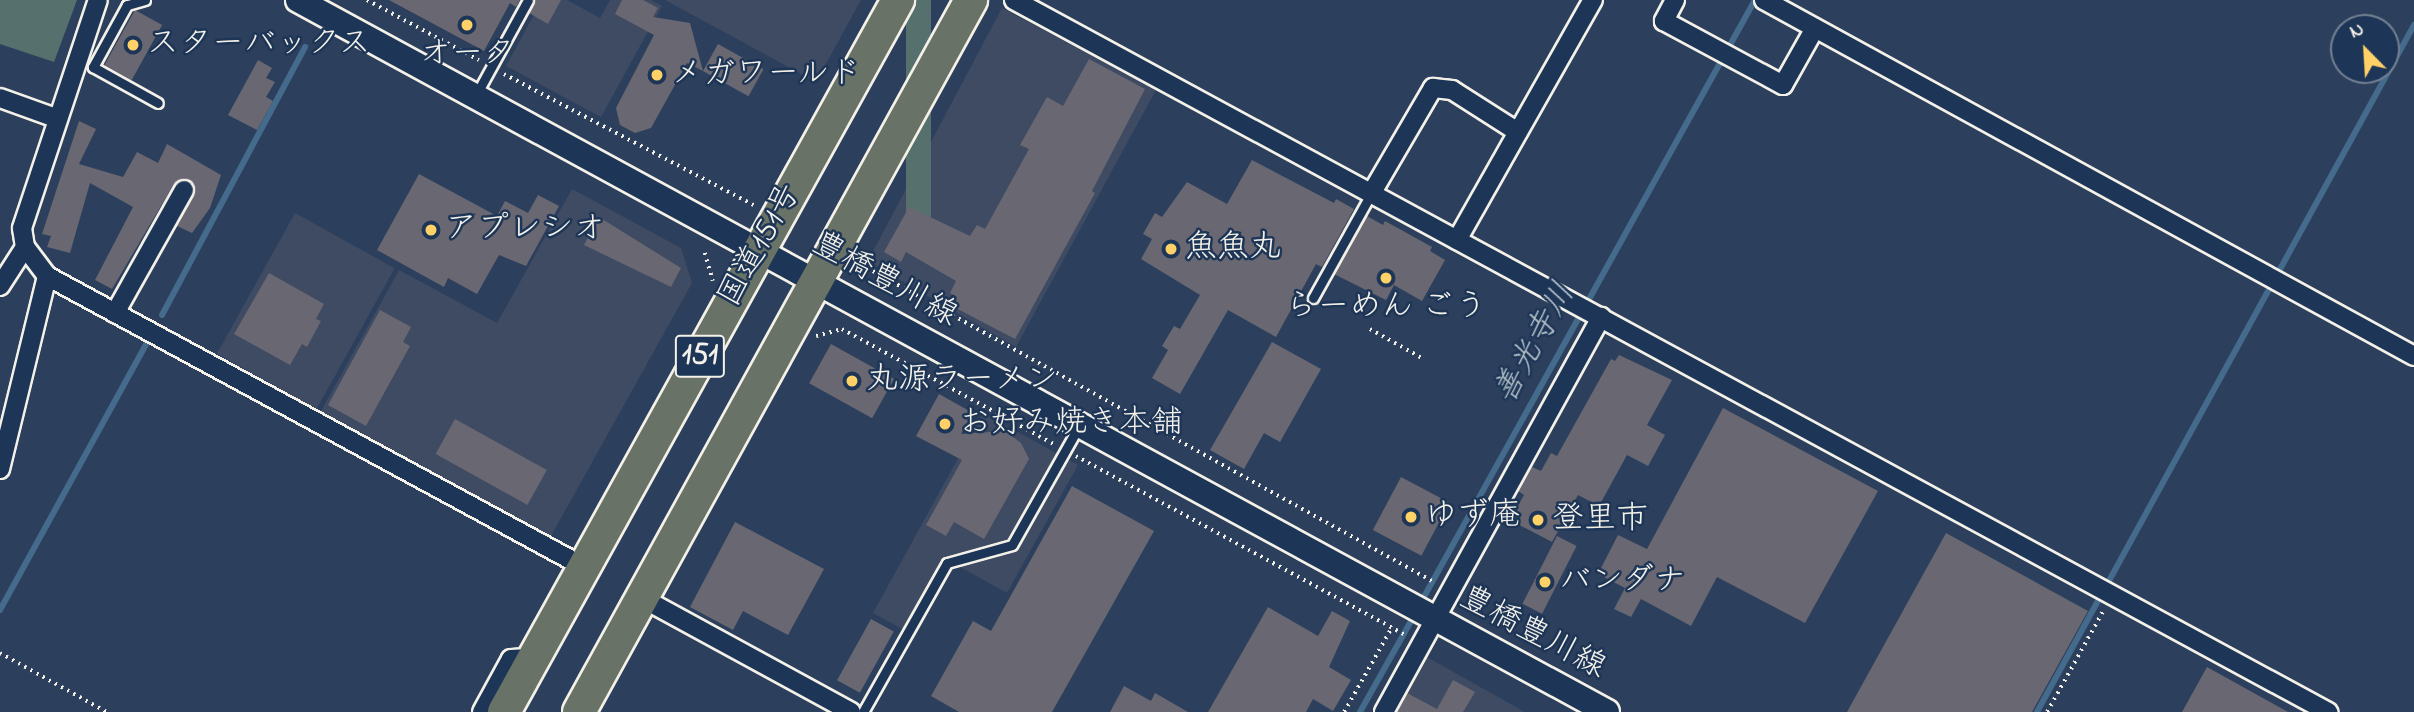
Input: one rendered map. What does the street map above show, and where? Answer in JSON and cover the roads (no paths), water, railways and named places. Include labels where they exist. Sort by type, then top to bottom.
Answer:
[{"type":"highway","name":"国道151号","points":[[504,712],[898,0]]},
{"type":"highway","name":"151","points":[[581,711],[971,0]]},
{"type":"main road","name":"豊橋豊川線","points":[[298,0],[1607,712]]},
{"type":"street","points":[[98,0],[56,118],[22,228],[25,247],[47,276],[584,567]]},
{"type":"street","points":[[1014,0],[2328,712]]},
{"type":"street","points":[[1457,240],[1593,0]]},
{"type":"street","points":[[1675,0],[1664,21],[1783,85],[1815,28]]},
{"type":"street","points":[[1767,2],[2414,356]]},
{"type":"street","points":[[1371,194],[1433,88],[1452,90],[1518,132]]},
{"type":"street","points":[[0,98],[56,118]]},
{"type":"street","points":[[115,313],[184,190]]},
{"type":"street","points":[[0,286],[25,247]]},
{"type":"street","points":[[0,469],[47,276]]},
{"type":"street","points":[[1384,712],[1431,617],[1595,314]]},
{"type":"street","points":[[642,598],[851,712]]},
{"type":"street","points":[[482,712],[511,659],[533,659]]},
{"type":"lane","points":[[145,0],[127,5],[93,67],[158,103]]},
{"type":"lane","points":[[475,96],[528,0]]},
{"type":"lane","points":[[1313,298],[1371,194]]},
{"type":"lane","points":[[863,712],[947,563],[1012,545],[1080,426]]},
{"type":"waterway","name":"善光寺川","points":[[1420,604],[1755,0]]},
{"type":"waterway","points":[[2037,712],[2414,25]]},
{"type":"waterway","points":[[162,315],[305,47]]},
{"type":"waterway","points":[[0,610],[146,344]]},
{"type":"waterway","name":"善光寺川","points":[[1360,712],[1415,614]]},
{"type":"place","name":"オータ","points":[[467,25]]},
{"type":"place","name":"スターバックス","points":[[133,45]]},
{"type":"place","name":"メガワールド","points":[[657,75]]},
{"type":"place","name":"アプレシオ","points":[[431,230]]},
{"type":"place","name":"魚魚丸","points":[[1171,249]]},
{"type":"place","name":"らーめん ごう","points":[[1386,278]]},
{"type":"place","name":"丸源ラーメン","points":[[852,381]]},
{"type":"place","name":"お好み焼き本舗","points":[[945,424]]},
{"type":"place","name":"ゆず庵","points":[[1411,517]]},
{"type":"place","name":"登里市","points":[[1538,520]]},
{"type":"place","name":"バンダナ","points":[[1545,582]]}]
